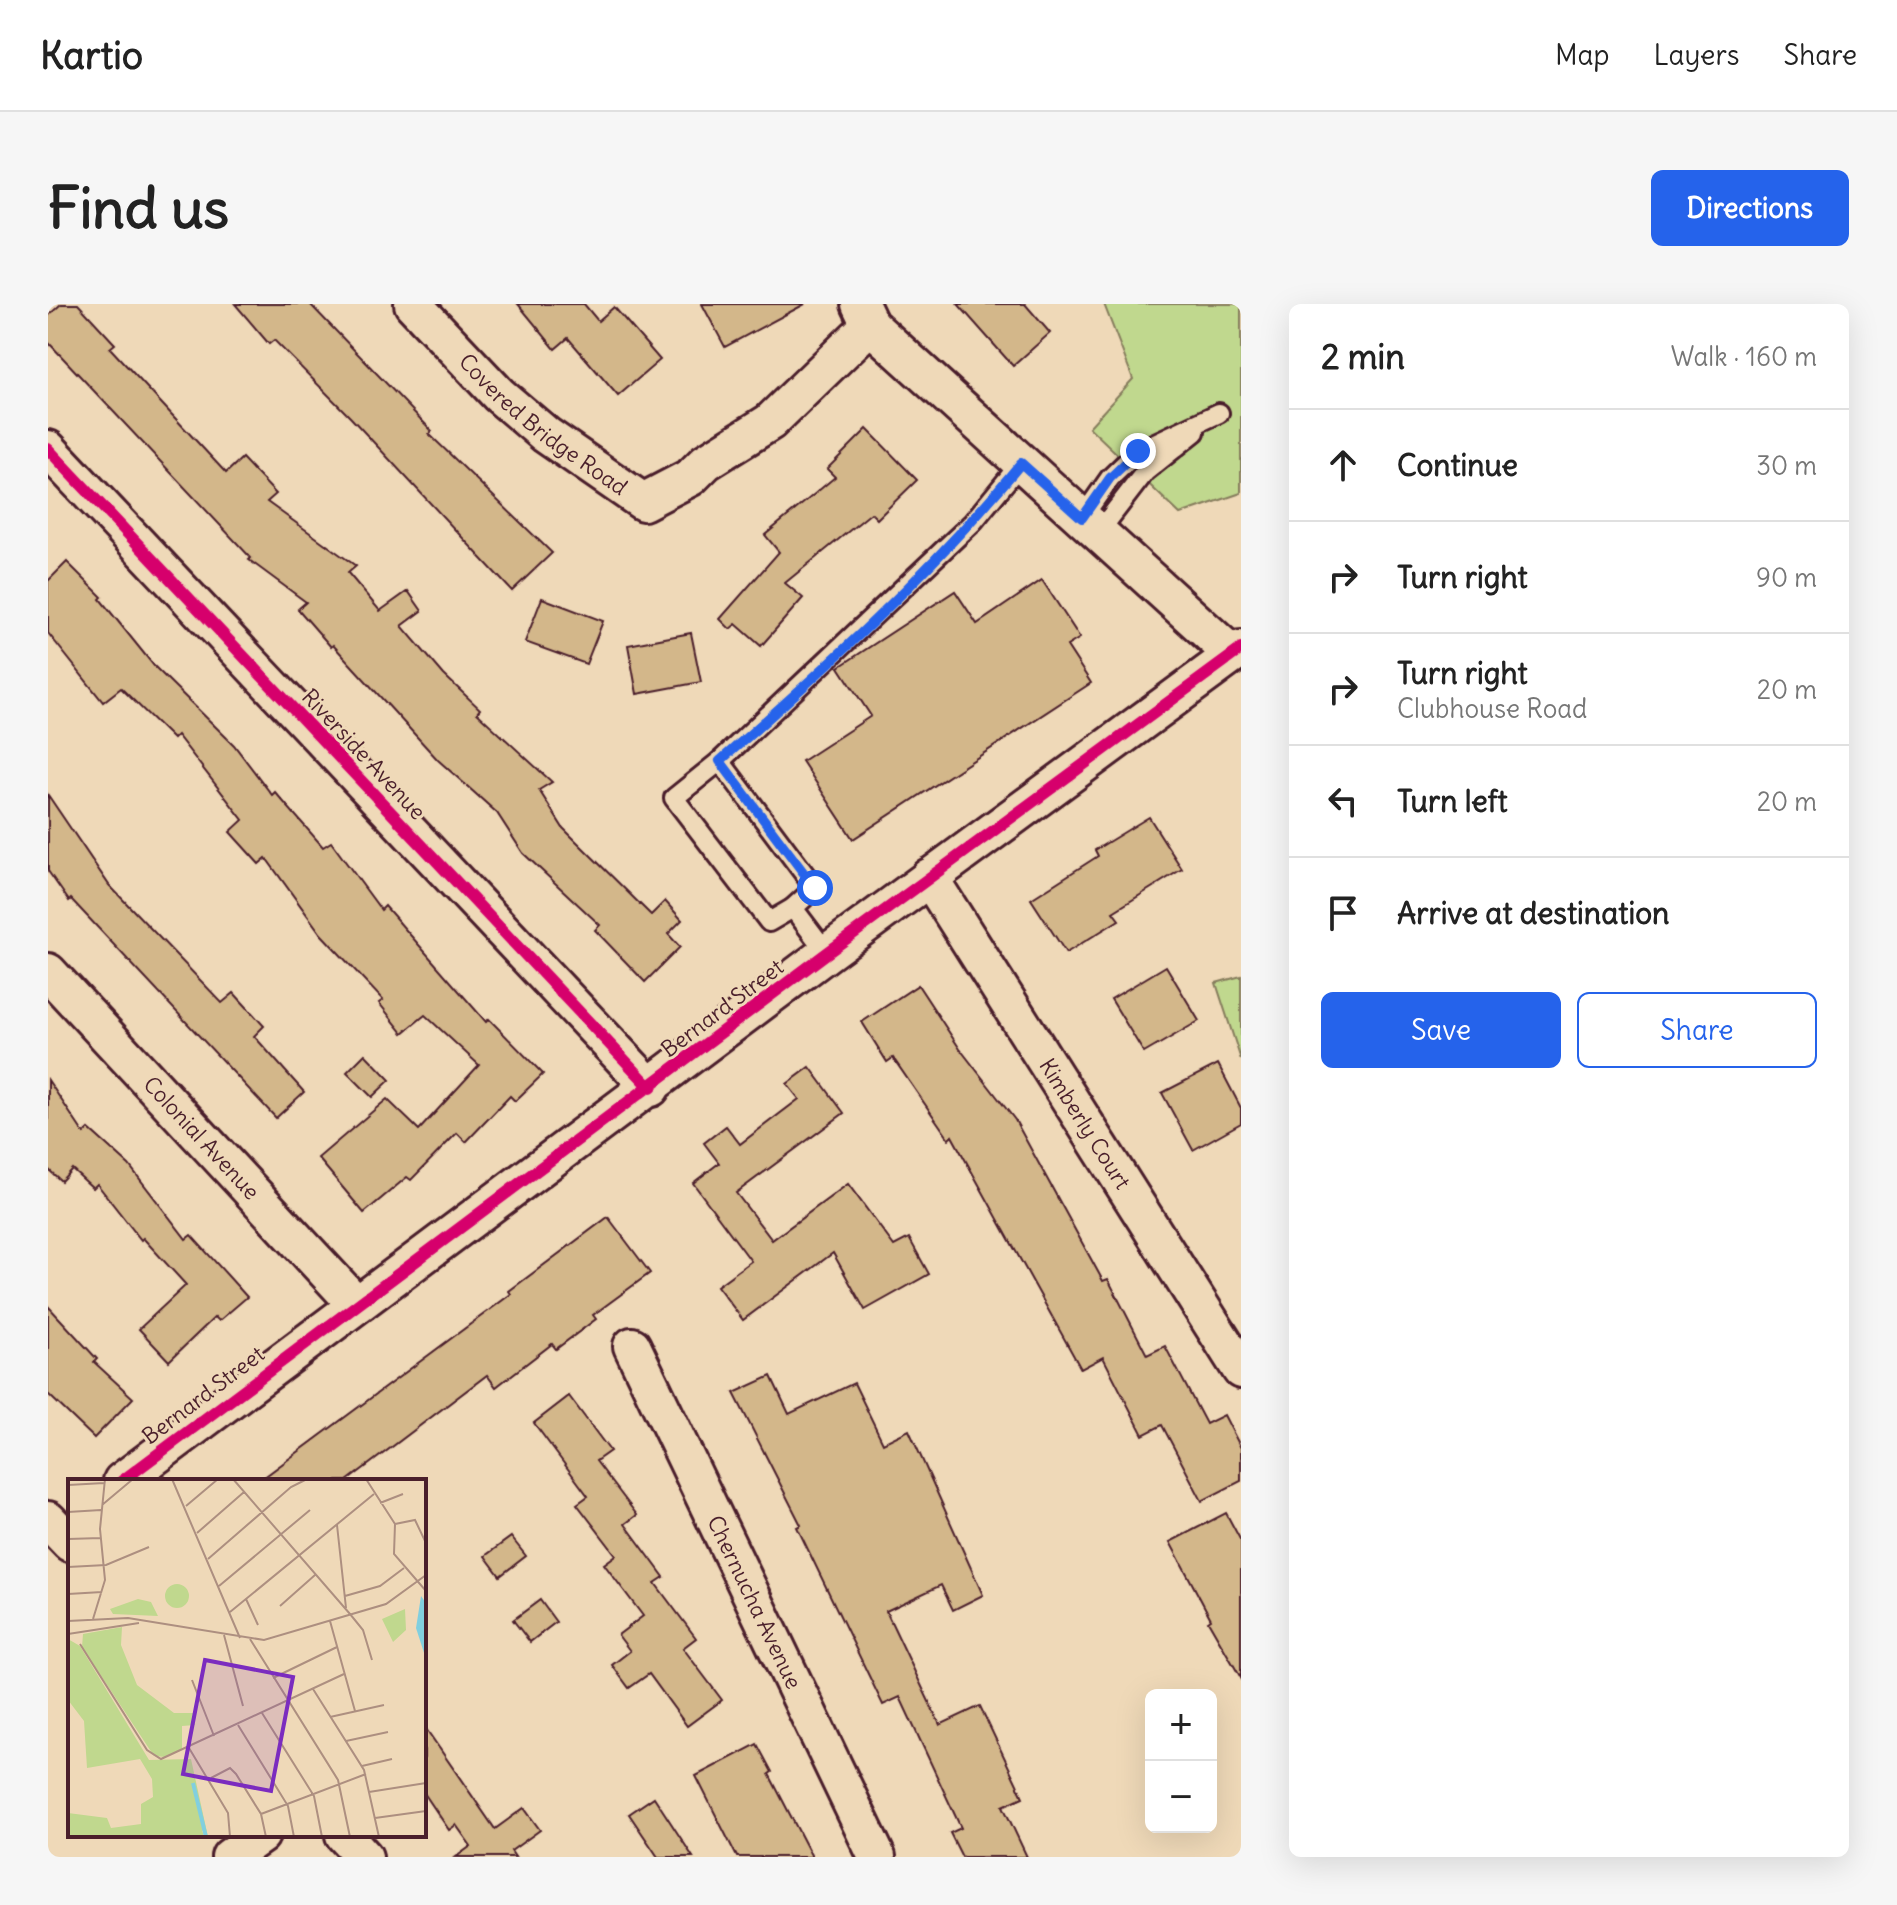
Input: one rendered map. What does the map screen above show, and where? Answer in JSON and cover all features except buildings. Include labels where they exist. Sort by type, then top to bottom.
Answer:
[{"type":"street","name":"Covered Bridge Road","points":[[413,304],[499,395],[546,435],[643,502],[691,477],[706,462],[770,422],[865,315]]},
{"type":"street","points":[[865,315],[1021,463],[1237,652]]},
{"type":"street","name":"Riverside Avenue","points":[[48,449],[651,1088]]},
{"type":"street","name":"Bernard Street","points":[[125,1479],[929,877],[1237,652]]},
{"type":"street","name":"Kimberly Court","points":[[929,877],[1241,1370]]},
{"type":"street","name":"Colonial Avenue","points":[[48,972],[356,1304]]},
{"type":"street","name":"Chernucha Avenue","points":[[632,1346],[877,1857]]},
{"type":"street","points":[[230,1857],[258,1837]]},
{"type":"street","points":[[346,1837],[364,1857]]},
{"type":"lane","points":[[1219,413],[1145,472],[1090,525],[1110,478],[1138,451],[1219,413]]},
{"type":"lane","points":[[720,761],[815,888],[793,908],[769,922],[674,798],[720,761],[918,576],[972,523],[1021,463]]},
{"type":"lane","points":[[793,908],[827,953]]},
{"type":"green space","points":[[1104,304],[1241,304],[1241,493],[1180,514],[1089,427],[1133,379]]},
{"type":"green space","points":[[1241,976],[1241,1060],[1216,983]]},
{"type":"cycle path","points":[[48,449],[651,1088]]},
{"type":"cycle path","points":[[125,1479],[827,953],[1241,649]]},
{"type":"route","points":[[815,888],[720,761],[972,523],[1021,463],[1082,518],[1110,478],[1138,451]]}]
